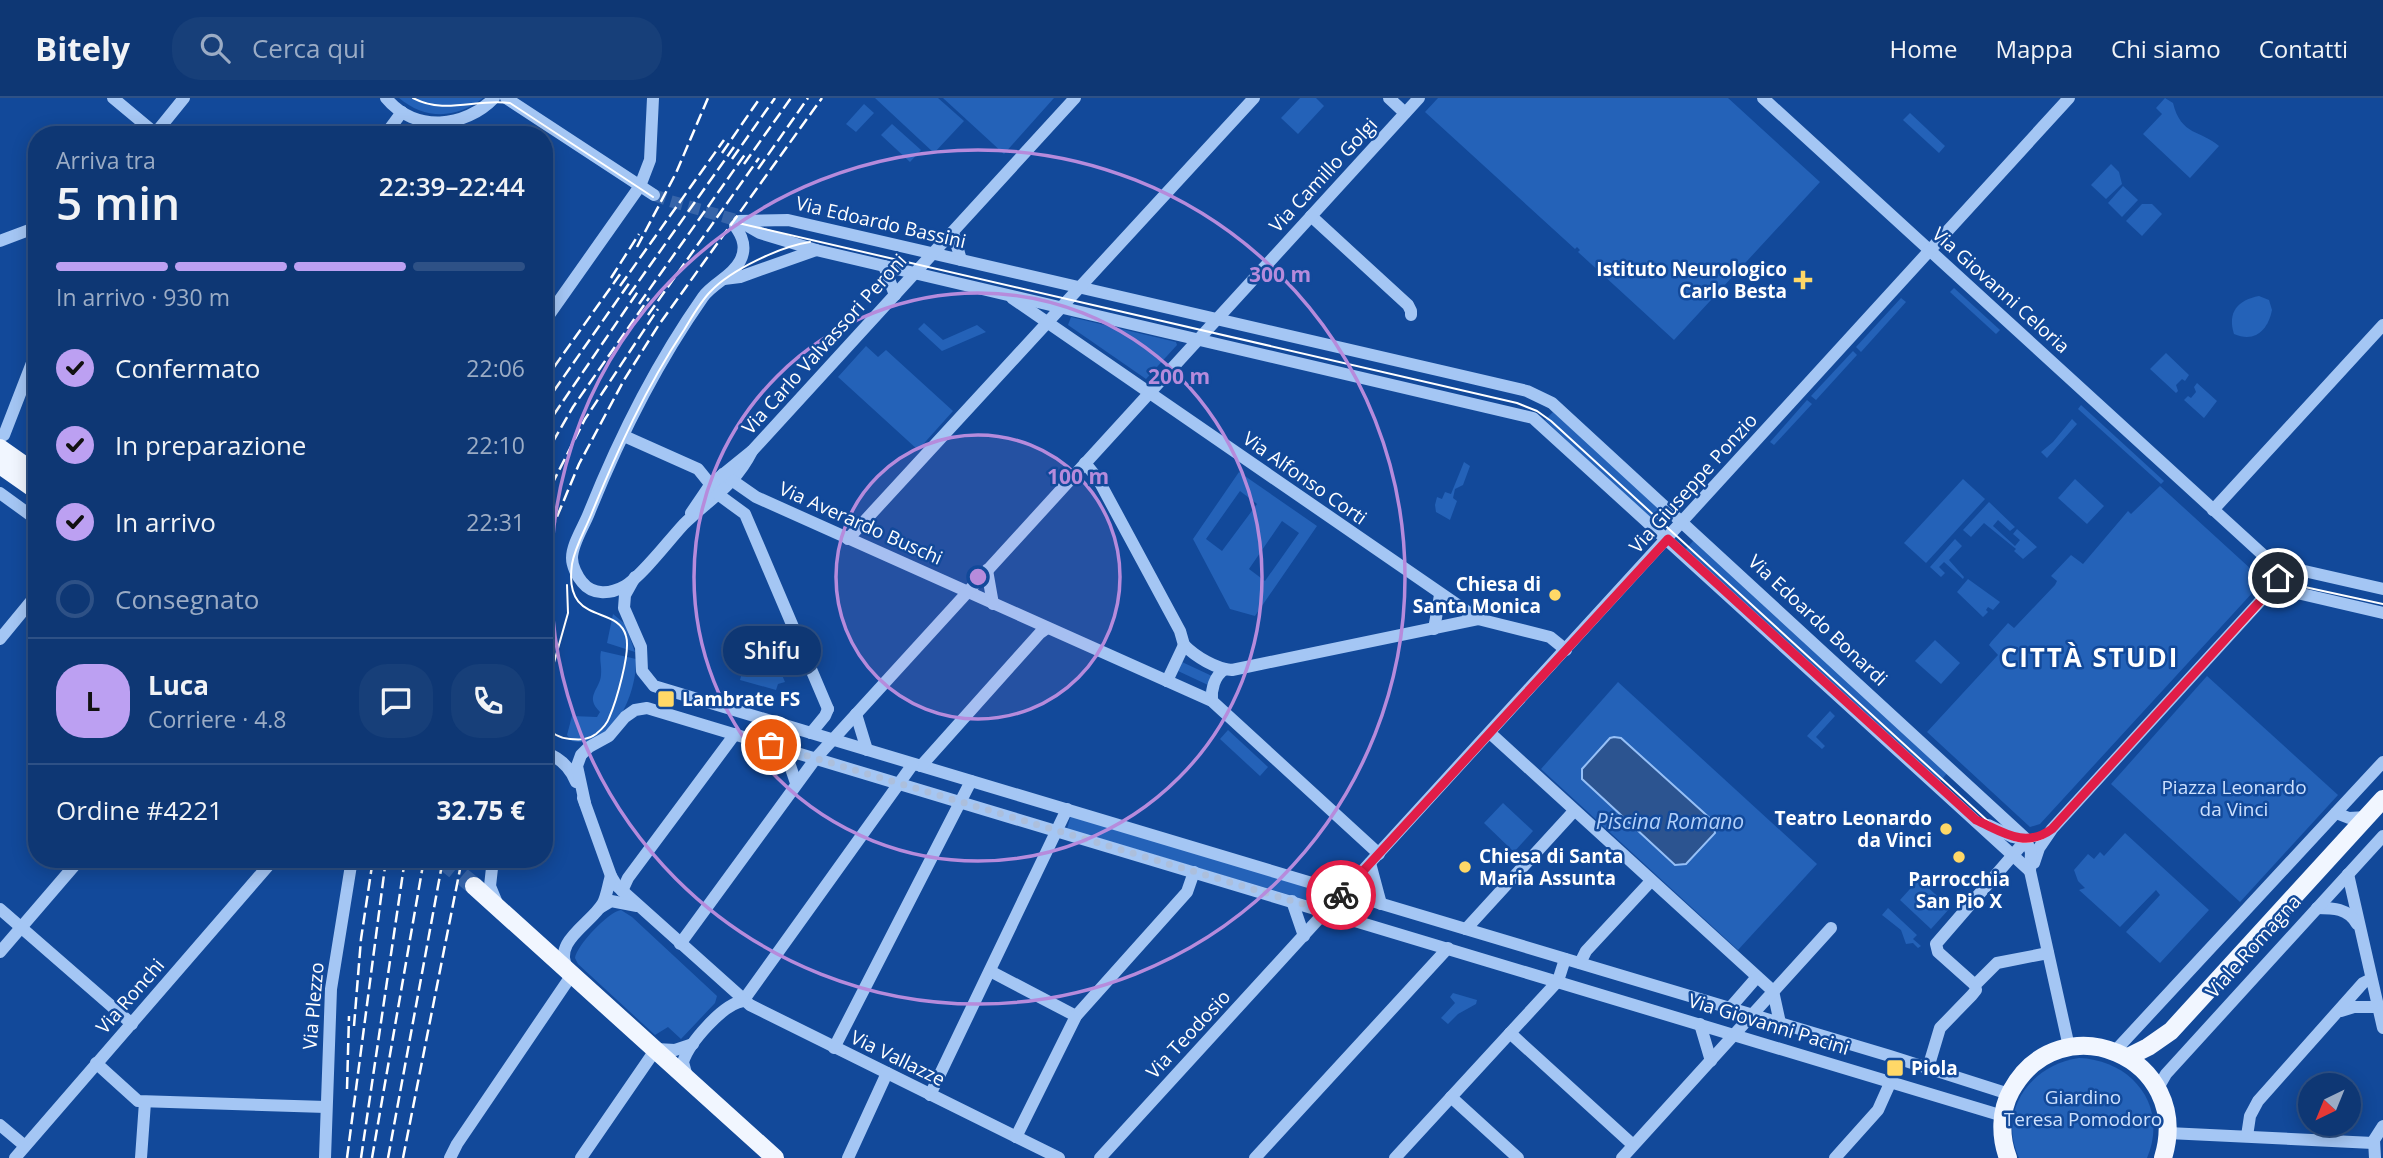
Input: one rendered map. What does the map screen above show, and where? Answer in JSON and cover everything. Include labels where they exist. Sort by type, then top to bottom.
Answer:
[{"type":"main road","points":[[2,442],[28,466]]},
{"type":"main road","points":[[0,465],[28,485]]},
{"type":"main road","name":"Viale Romagna","points":[[2156,1084],[2152,1062],[2167,1035],[2383,799]]},
{"type":"main road","points":[[474,886],[775,1158]]},
{"type":"main road","name":"Viale Romagna","points":[[2121,1054],[2167,1035]]},
{"type":"main road","points":[[2008,1158],[2002,1133],[2003,1116],[2009,1094],[2017,1081],[2034,1064],[2054,1052],[2069,1047],[2095,1046],[2121,1054],[2156,1084],[2166,1109],[2168,1133],[2163,1158]]},
{"type":"street","points":[[113,98],[145,126]]},
{"type":"street","points":[[161,126],[184,98]]},
{"type":"street","points":[[386,98],[402,111],[430,122],[450,122],[469,117],[494,98]]},
{"type":"street","points":[[506,98],[549,126]]},
{"type":"street","points":[[553,309],[640,186],[650,160],[653,98]]},
{"type":"street","name":"Via Carlo Valvassori Peroni","points":[[642,671],[641,647],[634,628],[627,619],[624,598],[631,581],[1075,98]]},
{"type":"street","points":[[848,539],[1254,98]]},
{"type":"street","points":[[1389,98],[1405,113]]},
{"type":"street","name":"Via Camillo Golgi","points":[[1198,339],[1419,98]]},
{"type":"street","name":"Via Giovanni Celoria","points":[[1763,98],[2213,510]]},
{"type":"street","name":"Via Giuseppe Ponzio","points":[[1344,892],[2069,98]]},
{"type":"street","points":[[391,126],[402,111]]},
{"type":"street","points":[[553,129],[654,195]]},
{"type":"street","points":[[1311,216],[1408,305],[1410,315]]},
{"type":"street","points":[[762,269],[773,259],[782,241],[775,220]]},
{"type":"street","name":"Via Edoardo Bassini","points":[[1668,539],[1533,418],[816,250],[760,233],[739,221],[788,220],[1446,372],[1544,398],[1560,409],[1683,522]]},
{"type":"street","points":[[631,581],[607,592],[591,590],[577,575],[572,555],[600,486],[657,370],[705,295],[738,265],[743,254],[743,241],[736,226]]},
{"type":"street","points":[[0,240],[28,229]]},
{"type":"street","points":[[953,232],[961,260]]},
{"type":"street","points":[[724,278],[740,278],[816,250]]},
{"type":"street","points":[[884,266],[895,295]]},
{"type":"street","name":"Via Edoardo Bassini","points":[[1006,295],[1148,393]]},
{"type":"street","points":[[2030,871],[2039,848],[2052,829],[2264,597],[2276,588],[2278,578],[2273,564],[2213,510],[2383,325]]},
{"type":"street","points":[[680,944],[796,783],[833,739],[1198,339]]},
{"type":"street","points":[[1439,394],[1446,372]]},
{"type":"street","points":[[2,442],[28,374]]},
{"type":"street","name":"Via Alfonso Corti","points":[[1148,393],[1478,619],[1550,637],[1566,650]]},
{"type":"street","points":[[1533,418],[1544,398]]},
{"type":"street","points":[[624,436],[695,468],[715,490],[742,510],[750,523],[828,709],[811,733]]},
{"type":"street","points":[[1085,463],[1098,479],[1180,631],[1184,645],[1198,656],[1225,669],[1238,669],[1478,619]]},
{"type":"street","name":"Via Averardo Buschi","points":[[728,477],[750,494],[766,502],[1212,701],[1375,859]]},
{"type":"street","points":[[0,493],[28,513]]},
{"type":"street","points":[[750,523],[752,509],[760,502],[766,502]]},
{"type":"street","name":"Via Edoardo Bonardi","points":[[1683,522],[2026,840]]},
{"type":"street","points":[[1668,539],[2030,871]]},
{"type":"street","points":[[2273,564],[2383,589]]},
{"type":"street","points":[[987,570],[993,604]]},
{"type":"street","points":[[2276,588],[2383,613]]},
{"type":"street","points":[[1434,629],[1440,595]]},
{"type":"street","points":[[0,639],[28,605]]},
{"type":"street","points":[[687,1078],[683,1062],[693,1044],[726,1008],[743,1000],[899,784],[1047,628]]},
{"type":"street","points":[[1167,681],[1184,645]]},
{"type":"street","points":[[1212,701],[1212,690],[1217,677],[1225,669]]},
{"type":"street","name":"Via Giovanni Pacini","points":[[642,671],[654,686],[1821,1035],[2009,1094]]},
{"type":"street","points":[[663,712],[662,700],[670,690]]},
{"type":"street","name":"Via Giovanni Pacini","points":[[585,803],[578,760],[589,747],[609,736],[625,717],[642,708],[663,712],[2003,1116]]},
{"type":"street","points":[[828,709],[853,717],[867,750]]},
{"type":"street","points":[[778,724],[778,747],[796,783]]},
{"type":"street","name":"Via Giovanni Pacini","points":[[1490,733],[1773,991],[1780,1023]]},
{"type":"street","points":[[624,886],[735,734]]},
{"type":"street","points":[[553,756],[572,772],[585,803]]},
{"type":"street","name":"Viale Romagna","points":[[2121,1054],[2256,900],[2383,762]]},
{"type":"street","points":[[834,1048],[971,781]]},
{"type":"street","name":"Via Vallazze","points":[[585,803],[611,876],[624,886],[639,906],[743,1000],[834,1048],[1059,1158]]},
{"type":"street","points":[[930,1095],[1067,809]]},
{"type":"street","points":[[1466,929],[1574,811]]},
{"type":"street","points":[[2336,813],[2348,818],[2367,817]]},
{"type":"street","points":[[1976,820],[2008,836],[2026,840],[2042,836],[2052,829]]},
{"type":"street","name":"Viale Romagna","points":[[2156,1084],[2383,836]]},
{"type":"street","points":[[1975,985],[1942,956],[1936,946],[1939,939],[2026,840]]},
{"type":"street","points":[[2026,840],[2031,852],[2030,871],[2069,1047]]},
{"type":"street","points":[[1375,859],[1381,904]]},
{"type":"street","points":[[0,952],[72,868]]},
{"type":"street","name":"Via Ronchi","points":[[15,1158],[266,868]]},
{"type":"street","name":"Via Plezzo","points":[[324,1158],[331,989],[351,868]]},
{"type":"street","points":[[492,868],[490,887],[499,906]]},
{"type":"street","points":[[1016,1137],[1076,1016],[1187,892],[1195,872]]},
{"type":"street","points":[[2348,874],[2383,1028]]},
{"type":"street","points":[[601,907],[611,876]]},
{"type":"street","points":[[1580,963],[1586,951],[1651,881]]},
{"type":"street","points":[[1326,911],[1344,892]]},
{"type":"street","name":"Viale Romagna","points":[[2256,900],[2274,918]]},
{"type":"street","points":[[450,1158],[570,971],[563,955],[569,942],[601,907],[611,901],[639,906]]},
{"type":"street","points":[[1292,901],[1304,936]]},
{"type":"street","points":[[2317,908],[2339,909],[2351,915],[2360,934]]},
{"type":"street","points":[[0,909],[132,1024]]},
{"type":"street","name":"Via Teodosio","points":[[1100,1158],[1326,911]]},
{"type":"street","points":[[1622,1158],[1831,928]]},
{"type":"street","points":[[541,944],[554,948],[569,942]]},
{"type":"street","points":[[1255,1158],[1448,948]]},
{"type":"street","points":[[1928,1068],[1940,1028],[1972,995],[1976,989],[1975,985],[1997,963],[2048,953]]},
{"type":"street","points":[[1395,1158],[1558,981],[1564,959]]},
{"type":"street","points":[[989,971],[1076,1016]]},
{"type":"street","points":[[1730,1008],[1757,977]]},
{"type":"street","points":[[2247,1136],[2253,1107],[2363,983],[2371,979]]},
{"type":"street","points":[[725,985],[728,998],[726,1008]]},
{"type":"street","points":[[2340,1012],[2354,1007],[2378,1007]]},
{"type":"street","points":[[1700,1024],[1711,1061]]},
{"type":"street","points":[[1510,1034],[1633,1145]]},
{"type":"street","points":[[1816,1058],[1809,1053],[1808,1044],[1811,1039],[1821,1035]]},
{"type":"street","points":[[581,1158],[656,1049],[676,1050],[693,1044]]},
{"type":"street","points":[[96,1063],[138,1101],[326,1107]]},
{"type":"street","points":[[848,1158],[887,1073]]},
{"type":"street","points":[[1835,1158],[1878,1110],[1891,1081]]},
{"type":"street","points":[[1969,1104],[1977,1102],[1981,1095],[1981,1089],[1976,1083]]},
{"type":"street","points":[[1451,1097],[1518,1158]]},
{"type":"street","points":[[141,1158],[145,1102]]},
{"type":"street","points":[[0,1125],[25,1146]]},
{"type":"street","points":[[2375,1158],[2373,1143],[2383,1126]]},
{"type":"street","points":[[2168,1133],[2373,1143]]},
{"type":"green space","points":[[399,98],[483,98],[463,110],[441,114],[419,110]]},
{"type":"green space","points":[[875,98],[938,98],[964,121],[934,153]]},
{"type":"green space","points":[[943,98],[1054,98],[1004,154]]},
{"type":"green space","points":[[1300,98],[1316,98],[1324,106],[1298,134],[1281,118]]},
{"type":"green space","points":[[1438,98],[1728,98],[1820,182],[1674,340],[1578,252],[1580,250],[1577,247],[1575,249],[1425,112]]},
{"type":"green space","points":[[2165,98],[2173,103],[2186,127],[2219,146],[2190,178],[2143,134],[2162,114],[2156,108]]},
{"type":"green space","points":[[864,104],[874,113],[856,132],[846,124]]},
{"type":"green space","points":[[1910,113],[1945,146],[1939,153],[1903,120]]},
{"type":"green space","points":[[892,124],[921,150],[910,162],[881,135]]},
{"type":"green space","points":[[2111,164],[2119,172],[2122,184],[2106,199],[2091,185]]},
{"type":"green space","points":[[2123,186],[2138,200],[2122,217],[2108,203]]},
{"type":"green space","points":[[2142,204],[2152,204],[2162,214],[2142,236],[2126,221]]},
{"type":"green space","points":[[1954,288],[2000,330],[1996,334],[1950,292]]},
{"type":"green space","points":[[2259,296],[2269,300],[2272,310],[2264,329],[2248,337],[2234,334],[2232,319],[2236,308]]},
{"type":"green space","points":[[1901,298],[1906,302],[1861,352],[1856,347]]},
{"type":"green space","points":[[1071,317],[1176,342],[1177,345],[1146,379],[1068,325]]},
{"type":"green space","points":[[924,323],[943,340],[977,325],[986,332],[942,351],[918,329]]},
{"type":"green space","points":[[866,346],[878,357],[886,350],[953,411],[918,450],[838,377]]},
{"type":"green space","points":[[1853,351],[1857,355],[1816,400],[1811,396]]},
{"type":"green space","points":[[2166,353],[2189,375],[2185,381],[2182,379],[2176,385],[2176,393],[2150,369]]},
{"type":"green space","points":[[2197,383],[2217,401],[2204,418],[2184,400],[2188,396],[2191,398],[2196,392],[2194,387]]},
{"type":"green space","points":[[1807,400],[1812,404],[1774,445],[1770,442]]},
{"type":"green space","points":[[2081,405],[2164,481],[2161,484],[2078,409]]},
{"type":"green space","points":[[1553,412],[1662,510],[1652,521],[1545,420]]},
{"type":"green space","points":[[2072,419],[2077,424],[2047,458],[2041,452]]},
{"type":"green space","points":[[1464,462],[1470,466],[1463,485],[1455,489],[1453,498],[1457,501],[1450,520],[1436,512],[1435,505],[1437,497],[1442,499],[1445,492],[1451,494]]},
{"type":"green space","points":[[1239,472],[1317,526],[1255,616],[1230,609],[1193,539]],"holes":[[[1240,491],[1257,504],[1222,551],[1206,539]],[[1282,521],[1299,533],[1265,581],[1249,569]]]},
{"type":"green space","points":[[1963,479],[1985,499],[1926,563],[1904,543]]},
{"type":"green space","points":[[2075,479],[2104,506],[2087,524],[2058,498]]},
{"type":"green space","name":"Piazza Leonardo da Vinci","points":[[2160,486],[2252,570],[2256,577],[2254,591],[2040,824],[2030,827],[1927,732],[1998,655],[1989,645],[1991,642],[2008,623],[2014,628],[2055,585],[2057,581],[2051,576],[2071,555],[2083,564],[2128,511],[2131,514]]},
{"type":"green space","points":[[1989,502],[2015,527],[2010,531],[1998,520],[1993,526],[2015,546],[2020,540],[2013,534],[2017,529],[2037,547],[2023,559],[2014,551],[2016,549],[1984,523],[1971,537],[1963,530]]},
{"type":"green space","points":[[1955,539],[1962,546],[1949,560],[1963,579],[1944,562],[1939,567],[1945,573],[1941,577],[1930,567]]},
{"type":"green space","points":[[1694,540],[1948,772],[1939,783],[1685,550]]},
{"type":"green space","points":[[1968,579],[2000,602],[1993,610],[1988,607],[1988,612],[1983,617],[1957,592]]},
{"type":"green space","points":[[613,614],[625,624],[635,652],[607,643]]},
{"type":"green space","points":[[765,634],[785,682],[778,684],[776,690],[740,680],[746,658],[743,644]]},
{"type":"green space","points":[[1935,640],[1960,663],[1941,684],[1915,661]]},
{"type":"green space","points":[[601,651],[636,659],[632,687],[620,716],[611,728],[600,737],[587,741],[572,741],[567,735],[572,716],[597,717],[600,712],[593,702],[593,697],[601,675]]},
{"type":"green space","points":[[1182,662],[1212,676],[1207,693],[1205,692],[1208,685],[1178,671]]},
{"type":"green space","name":"Piazza Leonardo da Vinci","points":[[2207,676],[2338,795],[2240,902],[2111,784]]},
{"type":"green space","name":"Piscina Romano","points":[[1618,682],[1817,864],[1738,950],[1541,769]]},
{"type":"green space","points":[[1830,711],[1835,716],[1816,737],[1825,746],[1822,749],[1807,736]]},
{"type":"green space","points":[[1228,730],[1268,767],[1260,776],[1220,739]]},
{"type":"green space","points":[[1503,803],[1533,831],[1514,852],[1484,823]]},
{"type":"green space","points":[[1071,815],[1331,892],[1320,904],[1067,829]]},
{"type":"green space","points":[[2125,833],[2209,910],[2160,963],[2126,932],[2160,895],[2156,890],[2120,927],[2079,890],[2085,888],[2078,881],[2074,870],[2088,854],[2094,859],[2100,852],[2104,856]]},
{"type":"green space","points":[[1919,879],[1950,908],[1931,929],[1900,900]]},
{"type":"green space","points":[[1888,908],[1917,935],[1913,939],[1921,946],[1918,948],[1913,943],[1906,944],[1901,930],[1882,915]]},
{"type":"green space","points":[[621,910],[632,917],[717,996],[715,1003],[681,1039],[668,1027],[655,1035],[578,964],[575,958],[581,945],[594,930]]},
{"type":"green space","points":[[1453,993],[1477,1000],[1476,1004],[1458,1014],[1448,1024],[1441,1018],[1455,1003],[1450,997]]},
{"type":"green space","name":"Giardino Teresa Pomodoro","points":[[2079,1058],[2115,1067],[2141,1089],[2149,1104],[2153,1121],[2153,1139],[2147,1158],[2019,1158],[2013,1140],[2012,1123],[2023,1093],[2033,1080],[2046,1070]]},
{"type":"water","name":"Piscina Romano","points":[[1610,738],[1621,738],[1713,821],[1715,833],[1686,864],[1675,865],[1582,779],[1582,769]]},
{"type":"tunnel","points":[[654,195],[739,221]]},
{"type":"tunnel","points":[[452,868],[474,886]]},
{"type":"tram line","points":[[413,98],[425,103],[449,106],[510,103],[545,126]]},
{"type":"tram line","points":[[553,131],[653,197]]},
{"type":"tram line","points":[[738,223],[1517,403],[1537,411],[2002,834],[2021,842],[2034,841],[2052,832],[2275,591],[2287,586],[2300,586],[2383,604]]},
{"type":"tram line","points":[[553,734],[562,738],[577,739],[596,734],[608,720],[615,701],[625,665],[626,636],[621,626],[583,606],[576,597],[571,584],[572,564],[611,467],[657,374],[700,305],[720,283],[757,260],[785,248],[810,242]]},
{"type":"tram line","points":[[553,666],[568,613],[567,585]]},
{"type":"railway","points":[[637,247],[676,173],[708,98]]},
{"type":"railway","points":[[722,153],[760,98]]},
{"type":"railway","points":[[732,159],[775,98]]},
{"type":"railway","points":[[744,164],[791,98]]},
{"type":"railway","points":[[758,169],[808,98]]},
{"type":"railway","points":[[553,526],[579,464],[624,380],[658,326],[822,98]]},
{"type":"railway","points":[[620,286],[724,140]]},
{"type":"railway","points":[[629,295],[734,147]]},
{"type":"railway","points":[[639,304],[746,153]]},
{"type":"railway","points":[[648,315],[759,158]]},
{"type":"railway","points":[[611,278],[639,234]]},
{"type":"railway","points":[[553,368],[621,273]]},
{"type":"railway","points":[[553,392],[630,282]]},
{"type":"railway","points":[[553,416],[639,290]]},
{"type":"railway","points":[[553,441],[573,407],[649,298]]},
{"type":"railway","points":[[553,482],[585,419],[658,309]]},
{"type":"railway","points":[[354,1026],[361,939],[372,868]]},
{"type":"railway","points":[[347,1158],[385,868]]},
{"type":"railway","points":[[361,1158],[404,868]]},
{"type":"railway","points":[[372,1158],[422,868]]},
{"type":"railway","points":[[388,1158],[441,868]]},
{"type":"railway","points":[[403,1158],[460,868]]},
{"type":"railway","points":[[347,1089],[349,1016]]},
{"type":"way so far","points":[[771,745],[1326,911],[1341,895]]},
{"type":"place","name":"Istituto Neurologico Carlo Besta","points":[[1803,280]]},
{"type":"place","name":"Chiesa di Santa Monica","points":[[1555,595]]},
{"type":"place","name":"Lambrate FS","points":[[666,699]]},
{"type":"place","name":"Shifu","points":[[771,745]]},
{"type":"place","name":"Teatro Leonardo da Vinci","points":[[1946,829]]},
{"type":"place","name":"Parrocchia San Pio X","points":[[1959,857]]},
{"type":"place","name":"Chiesa di Santa Maria Assunta","points":[[1465,867]]},
{"type":"place","name":"Piola","points":[[1895,1068]]},
{"type":"district","name":"CITTÀ STUDI","points":[[2090,657]]},
{"type":"route","points":[[1341,895],[1668,539],[1976,820],[2022,840],[2039,837],[2052,829],[2264,597],[2276,588],[2278,578]]}]
